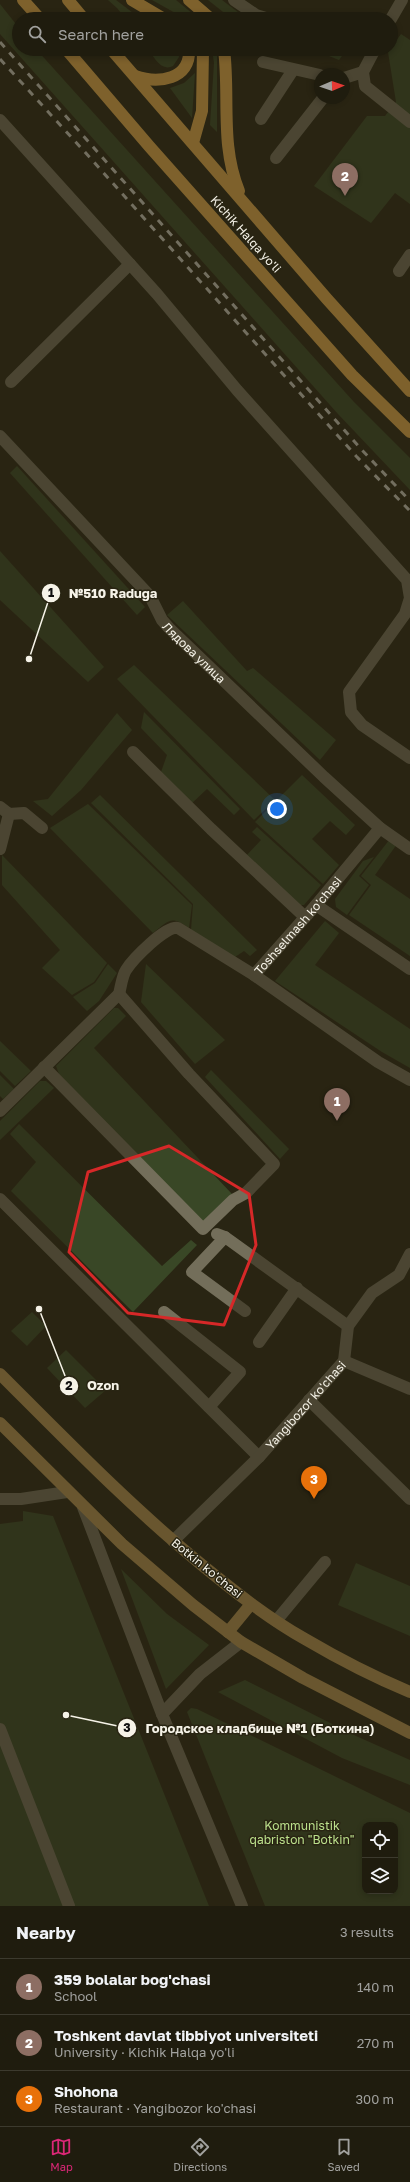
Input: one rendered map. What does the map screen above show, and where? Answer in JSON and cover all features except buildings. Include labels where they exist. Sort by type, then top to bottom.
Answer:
[{"type":"highway","points":[[23,0],[34,12]]},
{"type":"highway","points":[[68,0],[78,12]]},
{"type":"highway","points":[[132,0],[152,12]]},
{"type":"highway","points":[[189,0],[203,12]]},
{"type":"highway","name":"Kichik Halqa yo'li","points":[[72,56],[148,146],[352,375],[410,432]]},
{"type":"highway","name":"Kichik Halqa yo'li","points":[[117,56],[244,201],[326,299],[410,391]]},
{"type":"highway","points":[[135,76],[151,80],[174,77],[184,69],[188,63],[188,56]]},
{"type":"highway","points":[[193,142],[202,111],[204,56]]},
{"type":"highway","points":[[224,56],[229,161],[232,174],[244,201]]},
{"type":"main road","name":"Botkin ko'chasi","points":[[0,1374],[98,1472],[173,1541],[251,1604],[228,1632]]},
{"type":"main road","points":[[0,1423],[67,1492],[161,1579],[241,1642],[303,1678],[410,1733]]},
{"type":"main road","points":[[251,1604],[276,1621],[347,1662],[410,1692]]},
{"type":"street","points":[[234,0],[250,12]]},
{"type":"street","points":[[395,12],[402,0]]},
{"type":"street","points":[[371,56],[363,72],[365,86],[410,122]]},
{"type":"street","points":[[263,62],[314,74]]},
{"type":"street","points":[[261,119],[293,70]]},
{"type":"street","points":[[350,76],[363,72]]},
{"type":"street","points":[[276,158],[318,104]]},
{"type":"street","points":[[0,120],[130,264],[237,390],[407,580],[410,598],[405,614],[349,692],[351,712],[362,725],[410,758]]},
{"type":"street","points":[[399,271],[410,255]]},
{"type":"street","points":[[10,382],[130,264]]},
{"type":"street","name":"Лядова улица","points":[[3,443],[150,596],[162,620],[169,628],[380,828],[410,849]]},
{"type":"street","points":[[133,752],[232,850],[304,917]]},
{"type":"street","points":[[0,849],[5,810],[24,813],[42,828]]},
{"type":"street","name":"Toshselmash ko'chasi","points":[[119,994],[125,971],[163,932],[174,927],[254,975],[316,905],[380,828]]},
{"type":"street","points":[[316,905],[410,969]]},
{"type":"street","points":[[254,975],[378,1062],[410,1080]]},
{"type":"street","points":[[1,1107],[119,994],[189,1074],[274,1164],[246,1193],[233,1200],[203,1228],[44,1067]]},
{"type":"street","points":[[0,1199],[259,1456]]},
{"type":"street","points":[[245,1311],[192,1272],[221,1236],[297,1288],[348,1326]]},
{"type":"street","name":"Yangibozor ko'chasi","points":[[173,1541],[259,1456],[344,1361],[348,1326],[372,1293],[399,1275],[410,1254]]},
{"type":"street","points":[[258,1342],[297,1288]]},
{"type":"street","points":[[164,1312],[240,1372],[209,1407]]},
{"type":"street","points":[[344,1361],[410,1389]]},
{"type":"street","points":[[309,1400],[410,1499]]},
{"type":"street","points":[[0,1498],[21,1499],[67,1492]]},
{"type":"street","points":[[83,1507],[162,1714],[242,1906]]},
{"type":"street","points":[[276,1621],[324,1562]]},
{"type":"street","points":[[162,1714],[200,1674],[241,1642]]},
{"type":"street","points":[[0,1730],[69,1906]]},
{"type":"highlighted area","points":[[169,1146],[249,1194],[256,1245],[224,1325],[128,1313],[69,1252],[88,1172]]},
{"type":"green space","points":[[108,0],[116,0],[132,12],[120,12]]},
{"type":"green space","points":[[152,0],[176,0],[191,12],[173,12]]},
{"type":"green space","points":[[208,0],[222,0],[238,12],[223,12]]},
{"type":"green space","points":[[0,4],[12,19],[12,47],[0,34]]},
{"type":"green space","points":[[401,34],[410,40],[410,204],[395,193],[371,223],[314,186],[367,116],[385,116],[396,102],[389,56],[398,56],[398,38]]},
{"type":"green space","points":[[20,56],[42,56],[354,402],[410,458],[410,490],[338,414]]},
{"type":"green space","points":[[153,56],[179,57],[173,66],[169,67],[161,65]]},
{"type":"green space","points":[[213,56],[217,56],[217,132],[210,125],[214,63]]},
{"type":"green space","points":[[329,56],[342,56],[339,60]]},
{"type":"green space","points":[[195,73],[192,118],[170,88],[184,83]]},
{"type":"green space","points":[[17,466],[145,607],[137,615],[10,473]]},
{"type":"green space","points":[[0,551],[104,667],[88,682],[0,600]]},
{"type":"green space","points":[[183,601],[247,671],[253,668],[336,740],[320,760],[167,615]]},
{"type":"green space","points":[[134,665],[275,800],[254,820],[117,679]]},
{"type":"green space","points":[[144,712],[240,809],[234,815],[207,789],[191,804],[161,772],[167,755],[141,728]]},
{"type":"green space","points":[[117,713],[132,730],[81,790],[52,816],[33,801],[48,799]]},
{"type":"green space","points":[[302,775],[355,825],[346,835],[330,821],[312,839],[339,865],[323,884],[255,822]]},
{"type":"green space","points":[[100,795],[257,950],[250,956],[244,951],[235,957],[191,930],[193,904],[91,803]]},
{"type":"green space","points":[[88,804],[192,905],[189,928],[174,920],[167,922],[153,933],[50,828]]},
{"type":"green space","points":[[257,827],[321,885],[304,905],[298,905],[246,856],[261,840],[252,832]]},
{"type":"green space","points":[[390,839],[397,844],[375,875],[410,899],[410,956],[349,915],[371,885],[361,876]]},
{"type":"green space","points":[[2,855],[107,963],[94,982],[72,995],[42,968],[60,950],[2,885]]},
{"type":"green space","points":[[374,857],[359,876],[369,885],[347,915],[336,907],[335,899],[363,861]]},
{"type":"green space","points":[[325,921],[339,933],[315,965],[410,1029],[410,1068],[382,1052],[275,981]]},
{"type":"green space","points":[[108,964],[117,973],[99,1001],[87,1011],[73,997],[95,983]]},
{"type":"green space","points":[[146,964],[225,1040],[195,1064],[141,1002]]},
{"type":"green space","points":[[114,1008],[118,1008],[126,1016],[94,1048],[232,1194],[202,1223],[59,1074],[56,1066]]},
{"type":"green space","points":[[0,1041],[31,1071],[15,1086],[0,1071]]},
{"type":"green space","points":[[211,1070],[289,1149],[280,1159],[205,1077]]},
{"type":"green space","points":[[0,1075],[14,1089],[3,1099],[0,1096]]},
{"type":"green space","points":[[40,1081],[46,1081],[54,1088],[0,1140],[0,1121]]},
{"type":"green space","points":[[19,1124],[162,1266],[191,1240],[197,1245],[133,1312],[11,1191],[36,1162],[10,1134]]},
{"type":"green space","points":[[32,1312],[46,1326],[27,1346],[11,1331]]},
{"type":"green space","points":[[66,1350],[106,1390],[85,1408],[47,1368]]},
{"type":"green space","points":[[23,1511],[53,1516],[209,1906],[0,1906],[0,1524],[23,1521]]},
{"type":"green space","points":[[356,1563],[410,1586],[410,1636],[338,1605]]},
{"type":"green space","points":[[121,1569],[167,1614],[209,1645],[166,1689]]},
{"type":"green space","points":[[245,1680],[356,1736],[410,1760],[410,1785],[342,1758],[218,1692]]},
{"type":"green space","name":"Kommunistik qabriston \"Botkin\"","points":[[191,1708],[197,1709],[410,1813],[410,1906],[265,1906],[187,1712]]},
{"type":"railway","points":[[0,42],[12,56]]},
{"type":"railway","points":[[12,56],[362,450],[410,501]]},
{"type":"railway","points":[[0,59],[356,456],[410,511]]},
{"type":"place","name":"Toshkent davlat tibbiyot universiteti","points":[[345,196]]},
{"type":"place","name":"№510 Raduga","points":[[29,659]]},
{"type":"place","name":"359 bolalar bog'chasi","points":[[337,1121]]},
{"type":"place","name":"Ozon","points":[[39,1309]]},
{"type":"place","name":"Shohona","points":[[314,1499]]},
{"type":"place","name":"Городское кладбище №1 (Боткина)","points":[[66,1715]]}]
